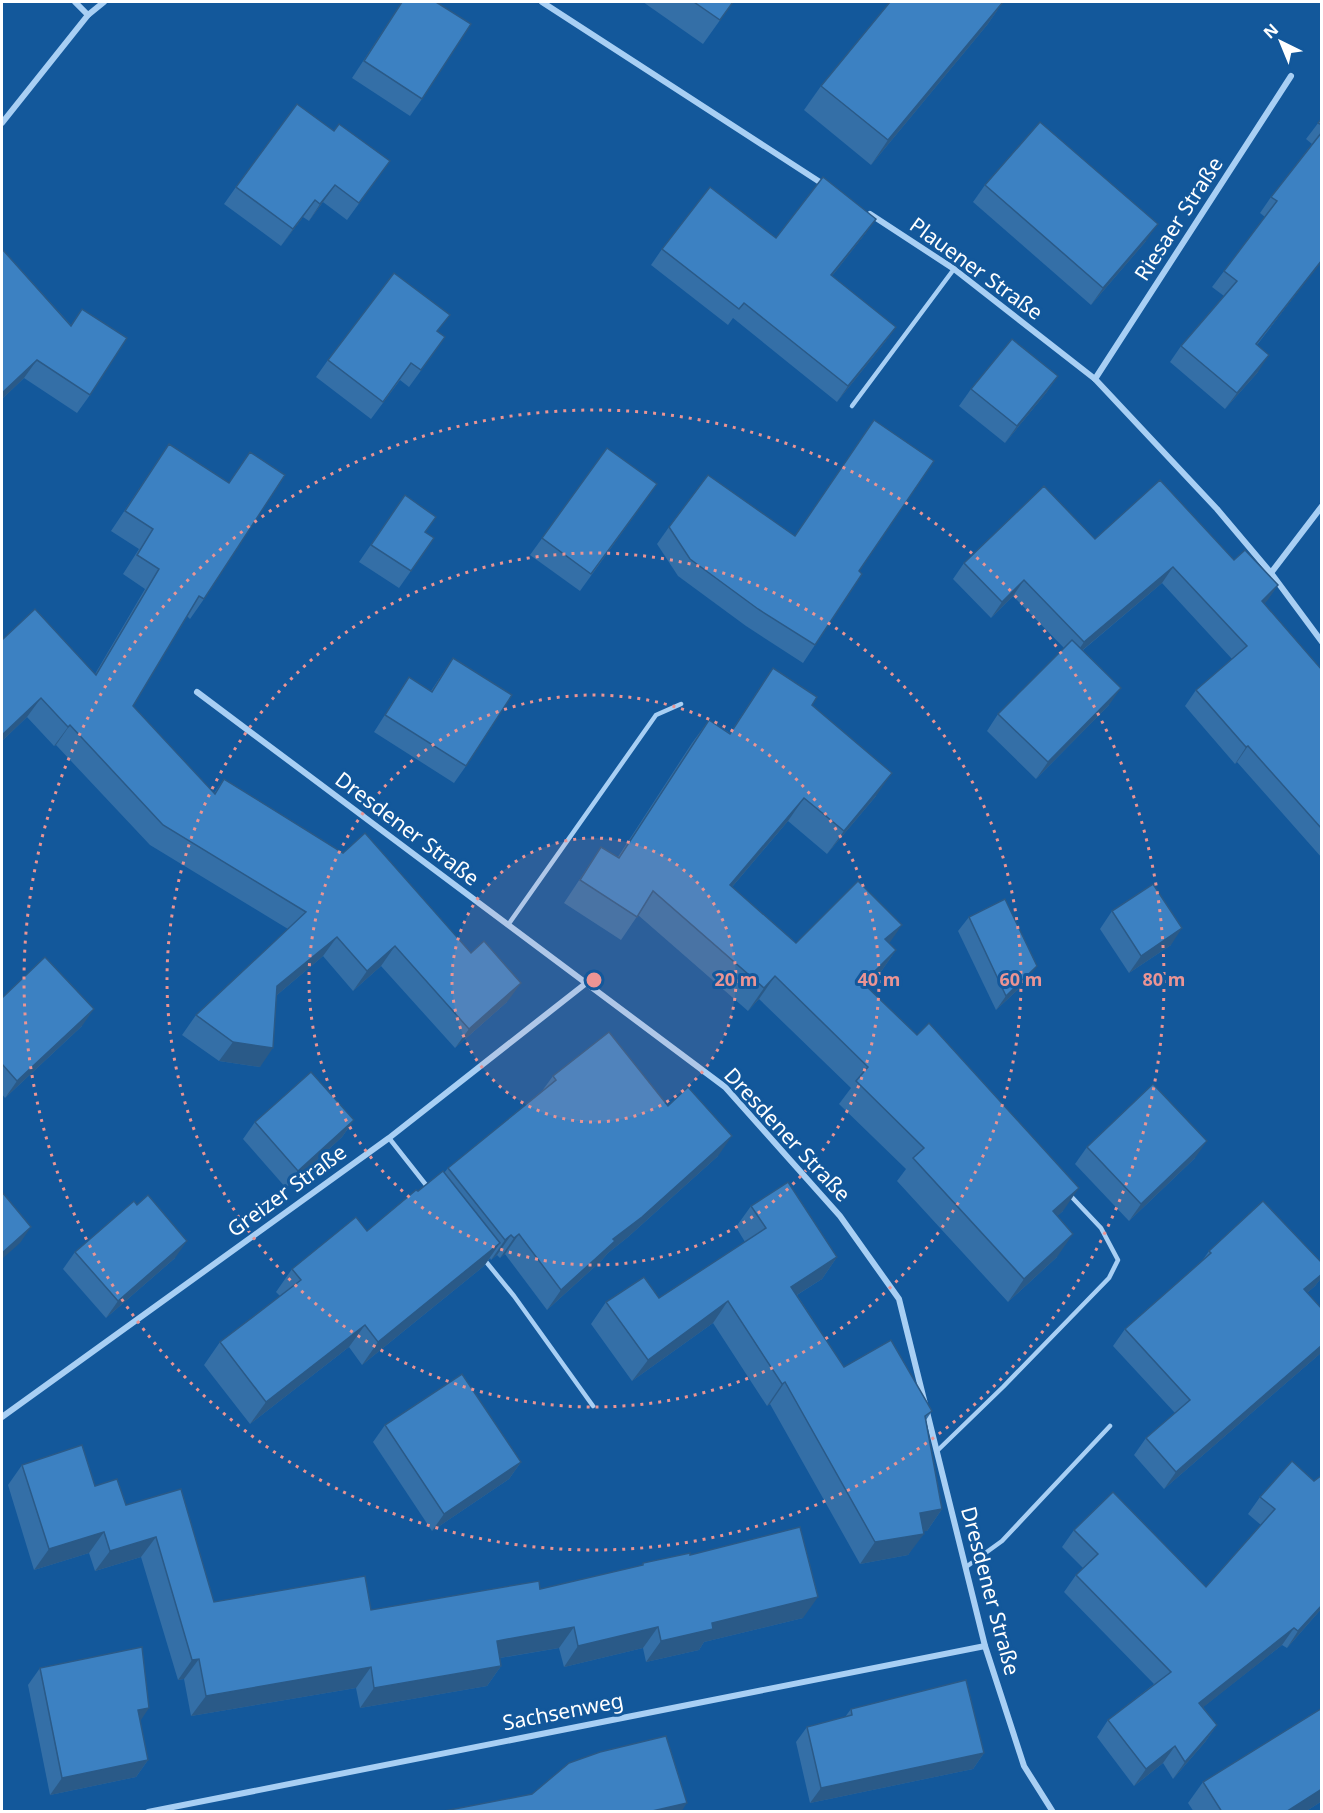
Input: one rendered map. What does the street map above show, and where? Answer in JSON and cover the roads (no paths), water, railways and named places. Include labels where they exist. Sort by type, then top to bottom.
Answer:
[{"type":"street","points":[[75,2],[88,15]]},
{"type":"street","points":[[2,123],[88,15],[104,2]]},
{"type":"street","points":[[542,2],[837,193]]},
{"type":"street","name":"Riesaer Straße","points":[[1095,379],[1291,76]]},
{"type":"street","name":"Plauener Straße","points":[[866,212],[954,269],[1095,379],[1217,509],[1271,573],[1322,642]]},
{"type":"street","points":[[1271,573],[1322,506]]},
{"type":"street","name":"Dresdener Straße","points":[[197,692],[725,1087],[840,1216],[899,1299],[985,1646],[1024,1766],[1053,1812]]},
{"type":"street","name":"Greizer Straße","points":[[2,1417],[389,1138],[585,984]]},
{"type":"street","name":"Sachsenweg","points":[[148,1812],[985,1646]]},
{"type":"lane","points":[[852,406],[954,269]]},
{"type":"lane","points":[[508,925],[656,715],[681,704]]},
{"type":"lane","points":[[389,1138],[433,1194]]},
{"type":"lane","points":[[937,1452],[1109,1278],[1118,1260],[1101,1228],[1062,1188]]},
{"type":"lane","points":[[477,1250],[514,1296],[593,1406]]},
{"type":"lane","points":[[966,1567],[1002,1541],[1110,1426]]}]
